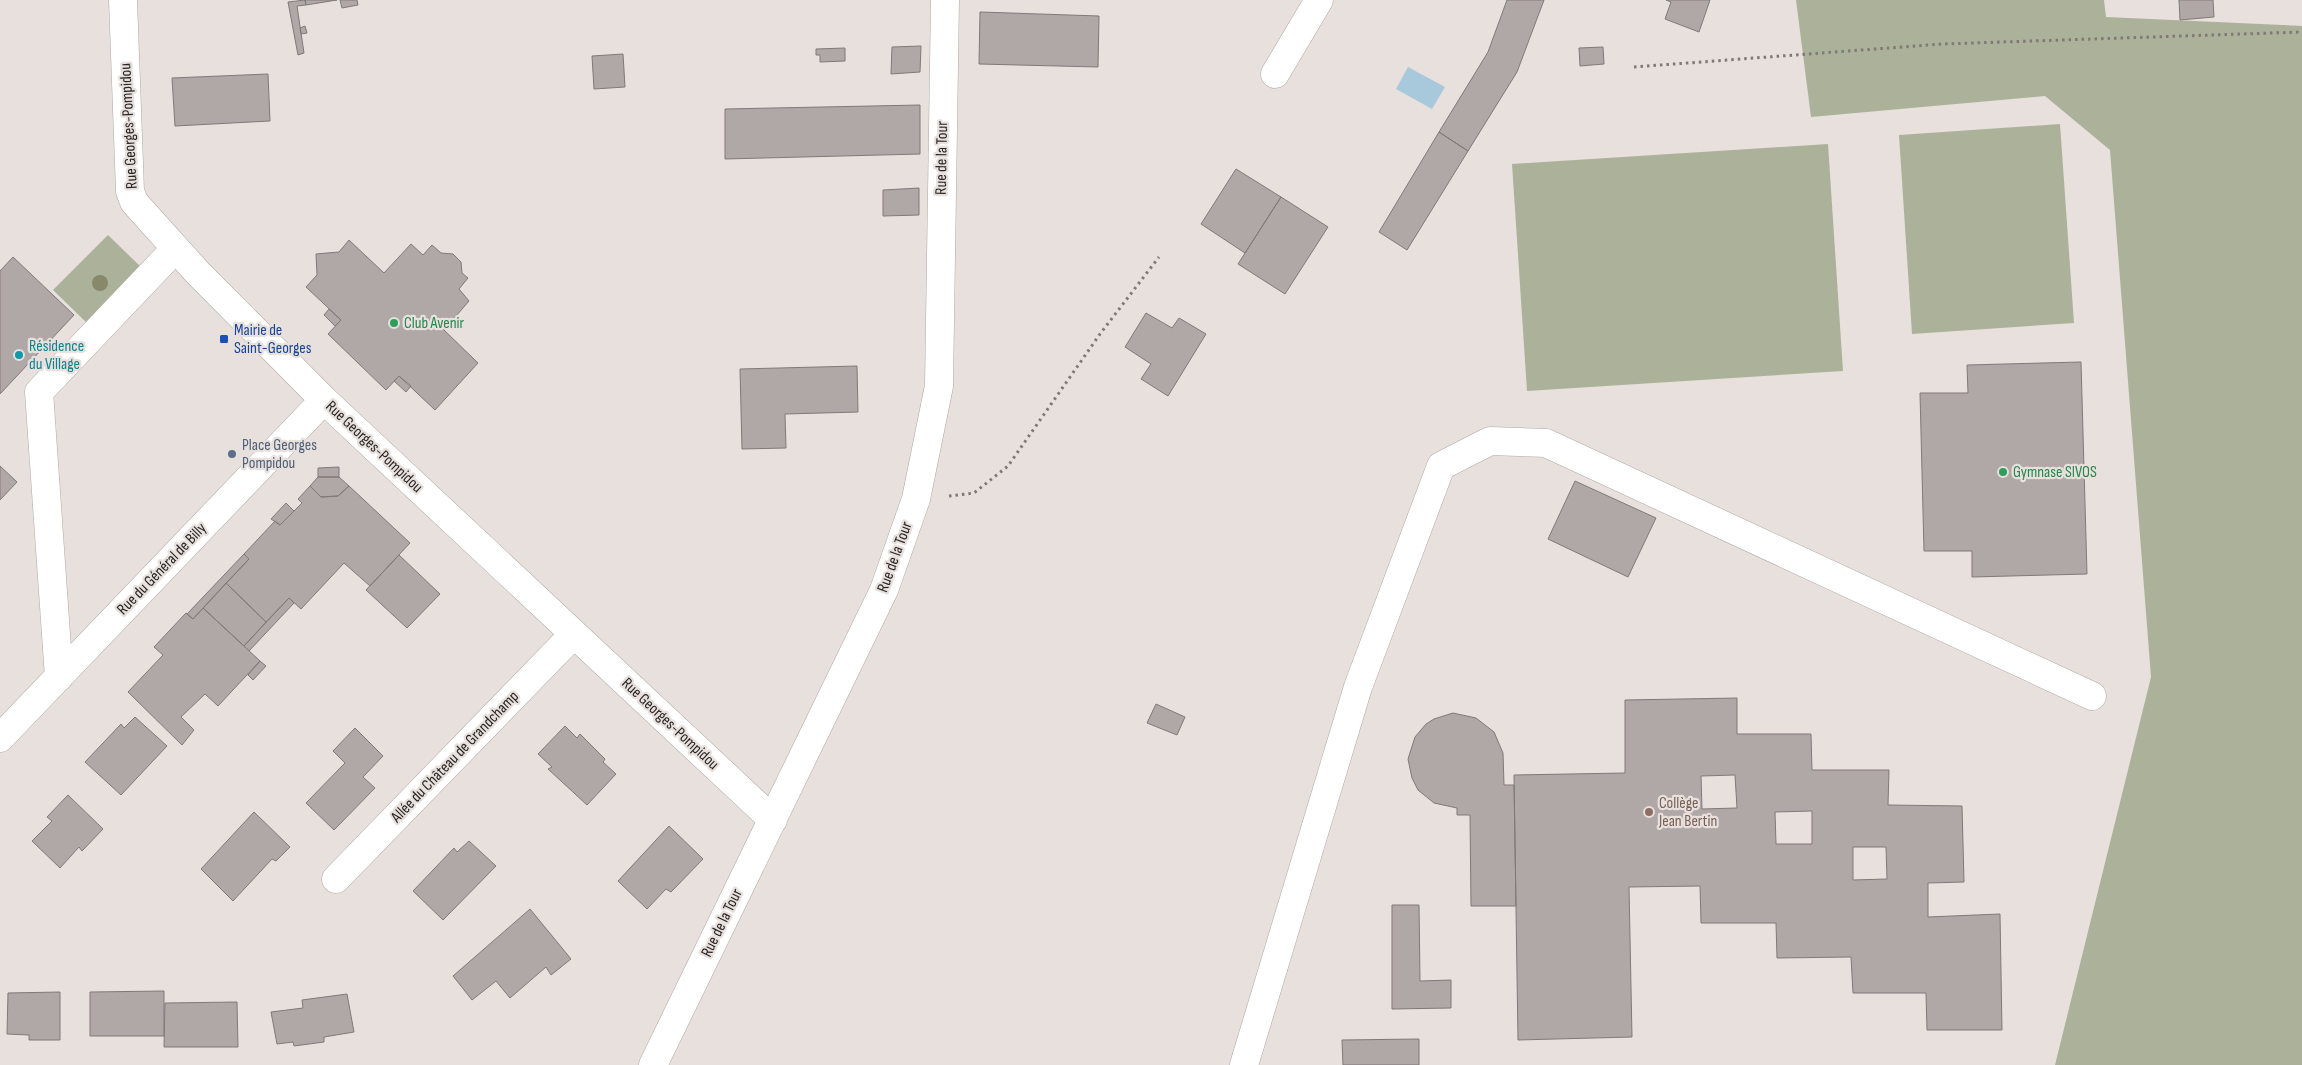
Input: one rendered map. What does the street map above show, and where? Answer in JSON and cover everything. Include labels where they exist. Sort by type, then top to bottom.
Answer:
[{"type":"street","name":"Rue Georges-Pompidou","points":[[123,0],[130,191],[134,202],[175,248],[324,400],[573,635],[773,820]]},
{"type":"street","name":"Rue de la Tour","points":[[653,1065],[884,590],[916,499],[939,386],[944,0]]},
{"type":"street","points":[[1275,74],[1319,0]]},
{"type":"street","points":[[59,677],[39,392],[175,248]]},
{"type":"street","name":"Rue du Général de Billy","points":[[0,738],[324,400]]},
{"type":"street","points":[[1244,1065],[1358,688],[1441,466],[1490,441],[1546,443],[2092,696]]},
{"type":"street","name":"Allée du Château de Grandchamp","points":[[336,879],[573,635]]},
{"type":"path","points":[[1634,67],[1942,44],[2302,32]]},
{"type":"path","points":[[916,499],[974,493],[1008,466],[1100,334],[1159,258]]},
{"type":"green space","points":[[1796,0],[2104,0],[2106,17],[2302,26],[2302,1065],[2055,1065],[2151,677],[2110,150],[2045,96],[1811,117]]},
{"type":"green space","points":[[2060,124],[2074,323],[1912,334],[1899,135]]},
{"type":"green space","points":[[1828,144],[1843,371],[1527,391],[1512,164]]},
{"type":"green space","points":[[108,235],[143,269],[89,325],[53,290]]},
{"type":"water","points":[[1408,67],[1445,87],[1432,109],[1396,89]]},
{"type":"building","points":[[305,0],[337,0],[306,5]]},
{"type":"building","points":[[305,0],[306,5],[297,6],[304,53],[298,55],[288,2]]},
{"type":"building","points":[[340,0],[357,0],[358,5],[342,8]]},
{"type":"building","points":[[1507,0],[1544,0],[1517,72],[1468,151],[1439,132],[1488,52]]},
{"type":"building","points":[[1666,0],[1710,0],[1699,32],[1665,19],[1671,2]]},
{"type":"building","points":[[2179,0],[2213,0],[2214,17],[2180,20]]},
{"type":"building","points":[[980,12],[1099,16],[1098,67],[979,64]]},
{"type":"building","points":[[305,26],[307,33],[301,34],[300,28]]},
{"type":"building","points":[[921,46],[920,72],[891,74],[892,47]]},
{"type":"building","points":[[1603,47],[1604,64],[1580,66],[1579,48]]},
{"type":"building","points":[[845,48],[845,61],[820,62],[820,55],[816,55],[816,49]]},
{"type":"building","points":[[623,54],[625,87],[594,89],[592,56]]},
{"type":"building","points":[[268,74],[270,121],[175,126],[172,78]]},
{"type":"building","points":[[920,105],[920,154],[725,159],[725,109]]},
{"type":"building","points":[[1439,132],[1468,151],[1407,250],[1379,232]]},
{"type":"building","points":[[1236,169],[1281,197],[1245,253],[1201,224]]},
{"type":"building","points":[[919,188],[919,215],[883,216],[883,190]]},
{"type":"building","points":[[1281,197],[1328,227],[1285,294],[1238,264]]},
{"type":"building","name":"Club Avenir","points":[[349,240],[384,273],[411,244],[423,255],[432,245],[441,253],[453,254],[461,262],[462,273],[468,278],[459,289],[469,301],[444,330],[478,363],[435,410],[399,376],[386,390],[328,334],[341,320],[306,287],[317,275],[316,254],[339,252]]},
{"type":"building","name":"Résidence du Village","points":[[13,257],[74,315],[0,394],[0,271]]},
{"type":"building","points":[[329,309],[341,320],[335,326],[324,315]]},
{"type":"building","points":[[1146,313],[1172,328],[1179,318],[1206,334],[1168,396],[1141,379],[1151,364],[1125,347]]},
{"type":"building","name":"Gymnase SIVOS","points":[[2081,362],[2087,574],[1972,577],[1972,551],[1924,551],[1920,393],[1968,393],[1967,365]]},
{"type":"building","points":[[857,366],[858,412],[785,414],[786,448],[742,449],[740,369]]},
{"type":"building","points":[[399,376],[411,386],[406,392],[394,381]]},
{"type":"building","points":[[0,466],[17,482],[0,500]]},
{"type":"building","points":[[339,467],[339,477],[318,477],[318,468]]},
{"type":"building","points":[[318,477],[339,477],[349,486],[338,496],[321,497],[310,486]]},
{"type":"building","points":[[1575,481],[1656,518],[1628,577],[1548,539]]},
{"type":"building","points":[[310,486],[321,497],[338,496],[349,486],[410,543],[370,586],[344,563],[301,609],[289,598],[266,622],[226,583],[249,559],[244,554],[275,521],[280,525],[302,503],[298,499]]},
{"type":"building","points":[[286,503],[294,511],[280,525],[271,519]]},
{"type":"building","points":[[244,554],[249,559],[193,619],[187,614]]},
{"type":"building","points":[[399,555],[440,594],[407,628],[366,590]]},
{"type":"building","points":[[226,583],[266,622],[244,646],[203,608]]},
{"type":"building","points":[[289,598],[294,603],[249,651],[244,646]]},
{"type":"building","points":[[203,608],[260,661],[218,706],[205,694],[181,717],[194,730],[182,745],[128,692],[163,655],[154,647],[186,613],[193,619]]},
{"type":"building","points":[[260,661],[266,666],[253,680],[248,675]]},
{"type":"building","points":[[1737,698],[1737,734],[1811,734],[1812,770],[1889,770],[1888,805],[1962,806],[1964,882],[1928,883],[1928,917],[2000,914],[2002,1030],[1927,1030],[1926,993],[1853,993],[1851,957],[1777,958],[1776,923],[1701,923],[1700,886],[1629,887],[1632,1037],[1518,1040],[1514,775],[1625,773],[1625,700]],"holes":[[[1735,775],[1737,808],[1702,809],[1701,776]],[[1812,811],[1812,844],[1776,844],[1775,812]],[[1853,847],[1886,847],[1887,879],[1853,880]]]},
{"type":"building","points":[[1156,704],[1185,717],[1177,735],[1147,723]]},
{"type":"building","points":[[1453,713],[1476,718],[1494,732],[1503,753],[1504,785],[1514,785],[1516,906],[1471,906],[1470,815],[1457,815],[1457,808],[1434,803],[1418,790],[1412,778],[1408,759],[1415,737],[1426,724],[1434,719]]},
{"type":"building","points":[[135,717],[167,746],[121,795],[85,762],[121,724],[124,728]]},
{"type":"building","points":[[565,726],[577,738],[580,734],[605,759],[603,762],[616,774],[587,805],[548,769],[552,767],[538,754]]},
{"type":"building","points":[[355,728],[383,756],[363,777],[375,788],[334,830],[306,803],[345,763],[333,751]]},
{"type":"building","points":[[68,795],[103,829],[82,851],[79,847],[60,868],[32,841],[52,821],[47,817]]},
{"type":"building","points":[[254,812],[290,847],[276,861],[272,859],[233,901],[201,869]]},
{"type":"building","points":[[669,826],[703,859],[671,892],[666,889],[647,909],[618,881]]},
{"type":"building","points":[[469,841],[496,866],[443,920],[413,891],[454,848],[457,852]]},
{"type":"building","points":[[1392,905],[1419,905],[1420,981],[1451,980],[1451,1008],[1392,1009]]},
{"type":"building","points":[[530,909],[571,959],[551,975],[546,967],[510,998],[496,981],[472,1000],[453,976]]},
{"type":"building","points":[[164,991],[164,1036],[90,1036],[90,992]]},
{"type":"building","points":[[60,992],[60,1040],[29,1040],[29,1035],[7,1034],[8,993]]},
{"type":"building","points":[[347,994],[354,1032],[324,1037],[324,1042],[294,1046],[293,1042],[277,1044],[271,1012],[303,1008],[302,1000]]},
{"type":"building","points":[[237,1002],[238,1047],[164,1047],[165,1003]]},
{"type":"building","points":[[1419,1039],[1419,1065],[1343,1065],[1342,1040]]},
{"type":"place","name":"Club Avenir","points":[[394,323]]},
{"type":"place","name":"Mairie de Saint-Georges","points":[[224,339]]},
{"type":"place","name":"Résidence du Village","points":[[19,355]]},
{"type":"place","name":"Place Georges Pompidou","points":[[232,454]]},
{"type":"place","name":"Gymnase SIVOS","points":[[2003,472]]},
{"type":"place","name":"Collège Jean Bertin","points":[[1649,812]]}]
